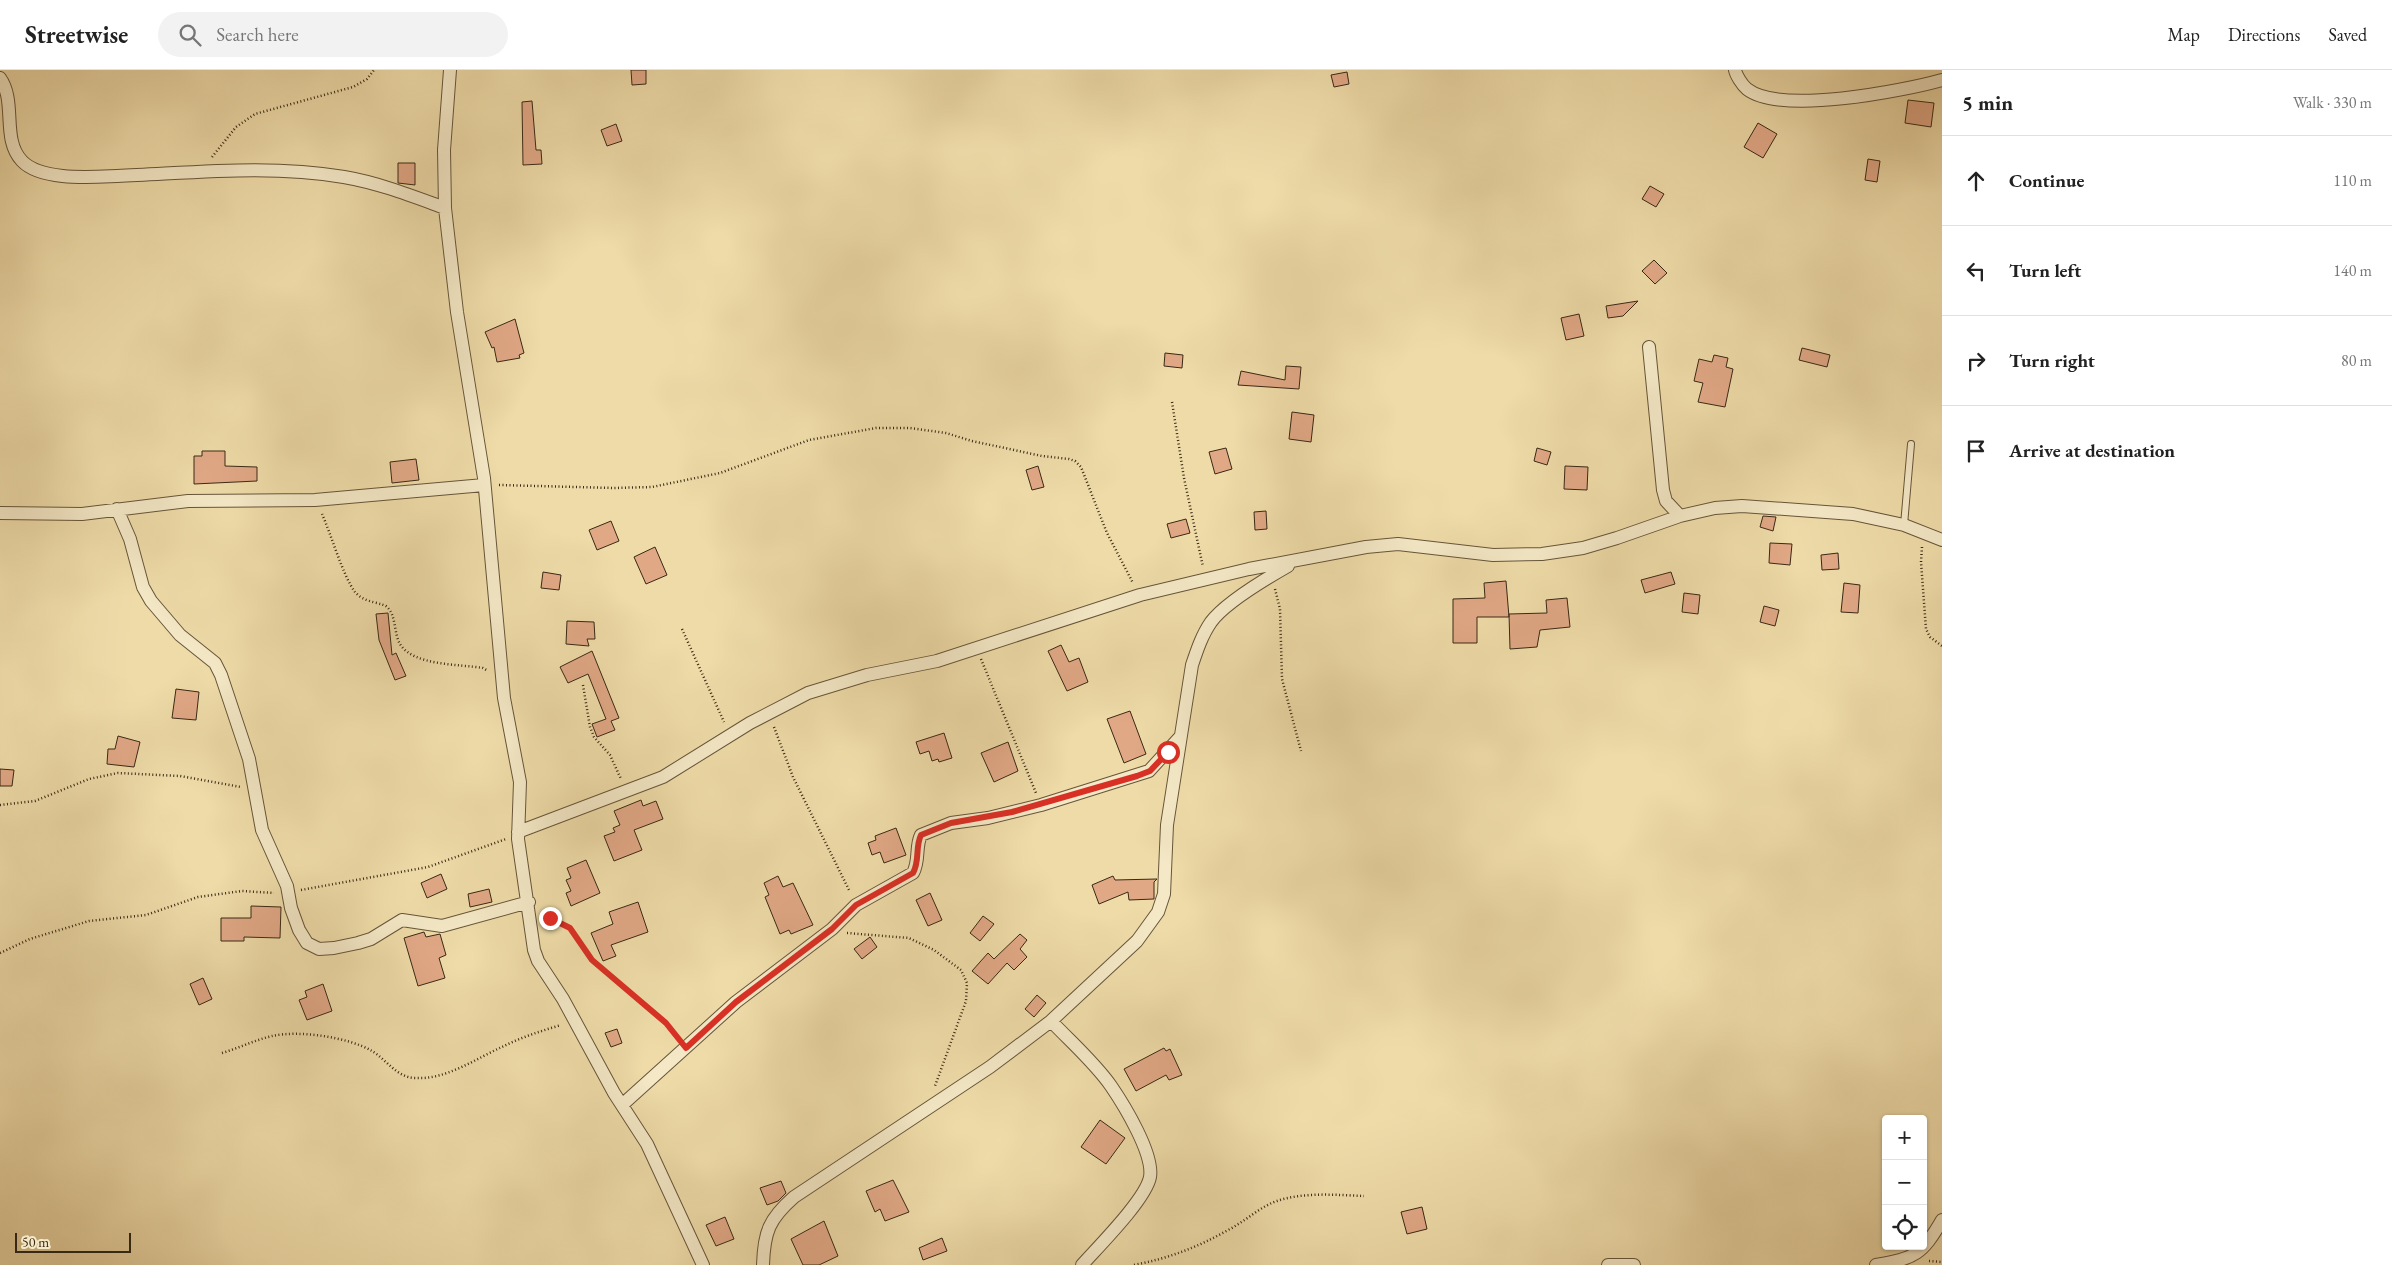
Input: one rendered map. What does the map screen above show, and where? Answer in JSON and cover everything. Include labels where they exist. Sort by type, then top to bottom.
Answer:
[{"type":"street","points":[[450,70],[444,134],[446,208],[457,312],[484,485],[500,667],[520,782],[518,836],[536,956],[659,1169],[683,1225],[703,1265]]},
{"type":"street","points":[[1735,70],[1747,89],[1769,97],[1800,100],[1881,95],[1942,80]]},
{"type":"street","points":[[0,78],[7,93],[12,146],[22,161],[38,171],[78,178],[199,171],[300,173],[344,177],[390,189],[446,208]]},
{"type":"street","points":[[1649,347],[1663,490],[1666,500],[1680,516]]},
{"type":"street","points":[[0,513],[82,514],[188,501],[315,500],[484,485]]},
{"type":"street","points":[[518,836],[679,768],[730,735],[808,693],[839,682],[937,661],[1140,595],[1205,579],[1366,547],[1398,544],[1493,555],[1542,554],[1582,548],[1680,516],[1715,508],[1742,506],[1853,514],[1904,525],[1942,540]]},
{"type":"street","points":[[117,509],[130,539],[143,587],[151,601],[180,635],[214,663],[221,674],[250,759],[262,830],[287,886],[299,930],[308,943],[319,949],[334,948],[371,939],[402,920],[442,926],[528,902]]},
{"type":"street","points":[[763,1265],[769,1224],[794,1197],[990,1067],[1051,1021],[1137,941],[1158,912],[1164,894],[1167,825],[1183,734],[1192,665],[1200,640],[1212,620],[1272,575],[1299,560]]},
{"type":"street","points":[[622,1105],[736,1002],[832,929],[856,905],[913,873],[918,865],[918,842],[921,835],[951,823],[988,818],[1041,805],[1150,771],[1183,734]]},
{"type":"street","points":[[1051,1021],[1110,1085],[1135,1128],[1148,1158],[1150,1177],[1137,1201],[1082,1265]]},
{"type":"street","points":[[1876,1265],[1912,1257],[1929,1242],[1942,1220]]},
{"type":"street","points":[[1608,1265],[1634,1265]]},
{"type":"lane","points":[[1904,525],[1911,444]]},
{"type":"path","points":[[199,171],[244,120],[269,109],[353,87],[367,79],[374,70]]},
{"type":"path","points":[[1172,402],[1184,478],[1200,544],[1205,579]]},
{"type":"path","points":[[484,485],[652,487],[720,473],[809,440],[834,435],[876,428],[910,428],[946,432],[972,441],[1075,461],[1088,481],[1107,533],[1140,595]]},
{"type":"path","points":[[315,500],[355,592],[368,602],[386,605],[389,608],[394,630],[405,651],[424,660],[483,668],[492,676]]},
{"type":"path","points":[[1928,535],[1923,547],[1921,562],[1926,629],[1930,637],[1942,646]]},
{"type":"path","points":[[1272,575],[1280,609],[1282,679],[1301,751]]},
{"type":"path","points":[[682,629],[730,735]]},
{"type":"path","points":[[977,649],[1041,805]]},
{"type":"path","points":[[584,685],[590,728],[594,737],[610,755],[627,791]]},
{"type":"path","points":[[770,712],[793,777],[856,905]]},
{"type":"path","points":[[0,805],[35,801],[89,778],[118,774],[163,774],[202,778],[236,785],[256,793]]},
{"type":"path","points":[[0,953],[30,940],[90,921],[146,914],[220,892],[262,891],[289,895],[308,888],[428,867],[465,855],[501,840],[518,836]]},
{"type":"path","points":[[528,902],[550,918],[570,928],[592,960],[666,1023],[686,1048]]},
{"type":"path","points":[[832,929],[852,934],[909,938],[934,950],[961,970],[966,984],[966,1001],[935,1087]]},
{"type":"path","points":[[222,1053],[272,1036],[288,1034],[340,1039],[358,1044],[374,1052],[398,1073],[408,1078],[428,1078],[527,1036],[574,1021]]},
{"type":"path","points":[[1134,1265],[1170,1258],[1195,1247],[1231,1229],[1278,1200],[1299,1195],[1364,1196]]},
{"type":"building","points":[[631,70],[646,70],[646,84],[632,85]]},
{"type":"building","points":[[1347,72],[1349,84],[1334,87],[1331,75]]},
{"type":"building","points":[[1908,100],[1934,103],[1931,127],[1905,123]]},
{"type":"building","points":[[532,101],[536,150],[541,150],[542,164],[523,165],[522,102]]},
{"type":"building","points":[[1758,123],[1777,134],[1763,158],[1744,147]]},
{"type":"building","points":[[616,124],[622,141],[607,146],[601,130]]},
{"type":"building","points":[[1868,159],[1880,161],[1877,182],[1865,180]]},
{"type":"building","points":[[398,163],[415,163],[415,185],[398,183]]},
{"type":"building","points":[[1650,186],[1664,194],[1656,207],[1642,199]]},
{"type":"building","points":[[1654,260],[1667,273],[1655,284],[1642,271]]},
{"type":"building","points":[[1638,301],[1623,316],[1608,318],[1606,306]]},
{"type":"building","points":[[1579,314],[1584,336],[1566,340],[1561,318]]},
{"type":"building","points":[[515,319],[524,353],[519,355],[520,358],[497,362],[494,347],[492,348],[485,332]]},
{"type":"building","points":[[1802,348],[1830,355],[1827,367],[1799,360]]},
{"type":"building","points":[[1165,353],[1183,355],[1182,368],[1164,366]]},
{"type":"building","points":[[1714,355],[1728,358],[1726,367],[1733,369],[1725,407],[1698,402],[1703,383],[1694,381],[1699,359],[1712,362]]},
{"type":"building","points":[[1286,366],[1301,367],[1299,389],[1238,385],[1241,371],[1285,380]]},
{"type":"building","points":[[1292,412],[1314,415],[1311,442],[1289,439]]},
{"type":"building","points":[[1226,448],[1232,469],[1215,474],[1209,452]]},
{"type":"building","points":[[1537,448],[1551,452],[1547,465],[1534,461]]},
{"type":"building","points":[[202,451],[225,451],[225,466],[257,467],[257,481],[194,484],[194,456],[202,456]]},
{"type":"building","points":[[416,459],[419,480],[392,483],[390,462]]},
{"type":"building","points":[[1038,466],[1044,487],[1032,490],[1026,470]]},
{"type":"building","points":[[1565,466],[1588,467],[1587,490],[1564,489]]},
{"type":"building","points":[[1266,511],[1267,529],[1255,530],[1254,512]]},
{"type":"building","points":[[1763,516],[1776,517],[1773,531],[1760,527]]},
{"type":"building","points":[[1186,519],[1190,533],[1171,538],[1167,524]]},
{"type":"building","points":[[611,521],[619,541],[597,550],[589,530]]},
{"type":"building","points":[[1770,543],[1792,544],[1790,565],[1769,563]]},
{"type":"building","points":[[655,547],[667,575],[646,584],[634,557]]},
{"type":"building","points":[[1838,553],[1839,569],[1822,570],[1821,555]]},
{"type":"building","points":[[543,572],[561,575],[559,590],[541,588]]},
{"type":"building","points":[[1671,572],[1675,584],[1645,593],[1641,580]]},
{"type":"building","points":[[1506,581],[1509,617],[1477,617],[1477,643],[1453,643],[1453,599],[1485,598],[1484,583]]},
{"type":"building","points":[[1844,583],[1860,585],[1858,613],[1841,612]]},
{"type":"building","points":[[1684,593],[1700,595],[1698,614],[1682,612]]},
{"type":"building","points":[[1567,598],[1570,627],[1540,630],[1537,647],[1510,649],[1509,614],[1547,613],[1546,600]]},
{"type":"building","points":[[1764,606],[1779,610],[1775,626],[1760,622]]},
{"type":"building","points":[[388,613],[392,655],[396,653],[406,676],[395,680],[379,640],[376,614]]},
{"type":"building","points":[[567,621],[594,622],[595,639],[587,639],[589,646],[566,644]]},
{"type":"building","points":[[1061,645],[1069,662],[1079,658],[1088,682],[1067,691],[1048,651]]},
{"type":"building","points":[[592,651],[619,718],[611,721],[615,730],[597,737],[592,724],[606,719],[588,674],[568,683],[560,667]]},
{"type":"building","points":[[176,689],[199,692],[196,720],[172,718]]},
{"type":"building","points":[[1130,711],[1146,754],[1124,763],[1107,719]]},
{"type":"building","points":[[944,733],[952,758],[939,762],[938,759],[932,761],[929,751],[920,754],[916,742]]},
{"type":"building","points":[[118,736],[140,742],[134,767],[107,764],[108,749],[115,749]]},
{"type":"building","points":[[1008,742],[1018,771],[994,782],[981,753]]},
{"type":"building","points":[[0,769],[14,770],[12,786],[0,786]]},
{"type":"building","points":[[641,800],[643,806],[656,801],[663,819],[634,830],[642,850],[614,861],[604,836],[615,832],[613,828],[620,825],[614,811]]},
{"type":"building","points":[[896,828],[906,855],[884,863],[880,852],[872,855],[868,843],[876,840],[875,836]]},
{"type":"building","points":[[586,860],[600,893],[571,906],[566,893],[571,891],[566,880],[571,878],[567,868]]},
{"type":"building","points":[[441,874],[447,889],[427,898],[421,883]]},
{"type":"building","points":[[778,876],[783,887],[793,883],[813,925],[791,934],[789,930],[780,934],[765,897],[769,895],[764,883]]},
{"type":"building","points":[[1113,876],[1115,880],[1157,879],[1154,882],[1154,899],[1129,900],[1128,892],[1099,904],[1092,885]]},
{"type":"building","points":[[489,889],[492,902],[470,907],[468,894]]},
{"type":"building","points":[[930,893],[942,920],[928,926],[916,900]]},
{"type":"building","points":[[638,902],[648,932],[611,945],[616,956],[603,961],[591,933],[613,924],[609,912]]},
{"type":"building","points":[[251,906],[281,907],[280,938],[244,937],[244,941],[221,941],[221,918],[251,918]]},
{"type":"building","points":[[983,916],[994,924],[980,941],[970,933]]},
{"type":"building","points":[[424,932],[426,937],[440,934],[446,955],[439,958],[445,978],[418,986],[404,938]]},
{"type":"building","points":[[1020,934],[1027,940],[1020,949],[1027,957],[1014,970],[1007,963],[988,984],[972,971],[988,953],[994,959]]},
{"type":"building","points":[[870,937],[877,947],[862,959],[854,949]]},
{"type":"building","points":[[203,978],[212,999],[199,1005],[190,984]]},
{"type":"building","points":[[323,984],[332,1011],[307,1020],[299,1000],[307,997],[305,991]]},
{"type":"building","points":[[1037,995],[1046,1003],[1034,1017],[1025,1009]]},
{"type":"building","points":[[617,1029],[622,1043],[611,1047],[605,1033]]},
{"type":"building","points":[[1164,1048],[1166,1051],[1170,1049],[1182,1075],[1169,1080],[1166,1075],[1136,1091],[1124,1069]]},
{"type":"building","points":[[1100,1120],[1125,1138],[1106,1164],[1081,1147]]},
{"type":"building","points":[[893,1180],[909,1212],[885,1221],[880,1209],[875,1212],[866,1191]]},
{"type":"building","points":[[781,1181],[786,1193],[778,1201],[767,1205],[760,1188]]},
{"type":"building","points":[[1422,1207],[1427,1229],[1407,1234],[1401,1212]]},
{"type":"building","points":[[725,1217],[734,1239],[716,1246],[706,1225]]},
{"type":"building","points":[[824,1221],[838,1256],[819,1265],[803,1265],[791,1239]]},
{"type":"building","points":[[942,1238],[947,1251],[923,1260],[919,1248]]},
{"type":"route","points":[[550,918],[570,928],[592,960],[666,1023],[686,1048],[736,1002],[832,929],[856,905],[913,873],[918,865],[918,842],[921,835],[951,823],[988,818],[1041,805],[1137,776],[1150,771],[1168,752]]}]
